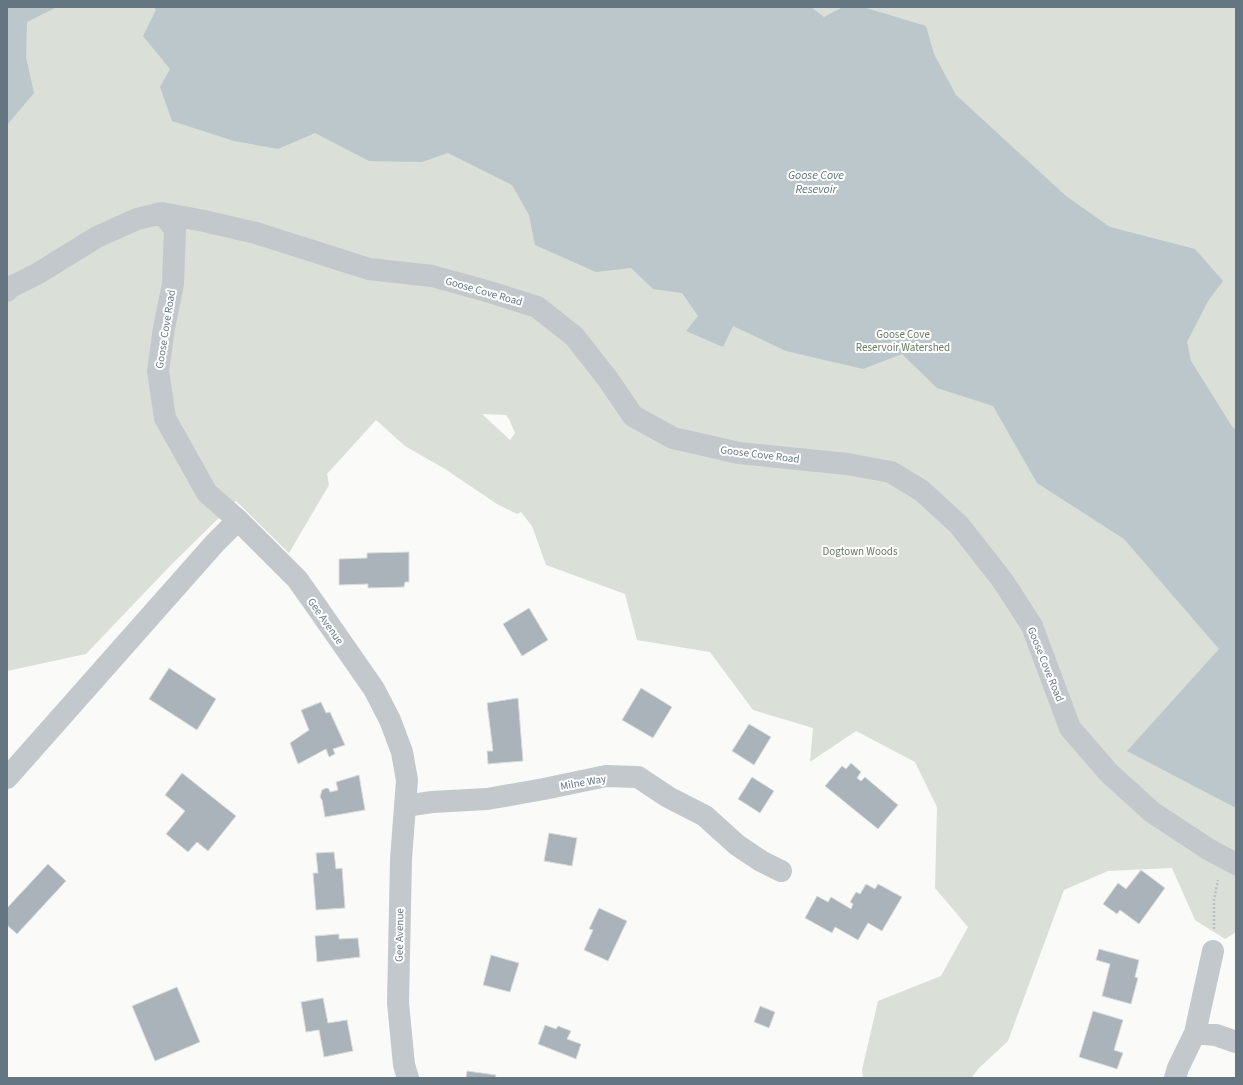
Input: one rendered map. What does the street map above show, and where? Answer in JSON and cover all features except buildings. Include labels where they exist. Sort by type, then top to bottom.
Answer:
[{"type":"street","name":"Goose Cove Road","points":[[162,213],[175,230],[173,284],[164,328],[158,371],[165,418],[207,493],[238,520]]},
{"type":"street","name":"Goose Cove Road","points":[[7,291],[9,288],[37,274],[97,237],[137,219],[162,213],[204,220],[256,233],[369,269],[432,276],[537,307],[574,336],[607,378],[633,416],[673,438],[739,453],[847,464],[891,472],[922,491],[959,525],[1003,581],[1032,626],[1070,728],[1109,773],[1152,812],[1208,849],[1229,860]]},
{"type":"street","points":[[7,778],[215,543],[238,520]]},
{"type":"street","name":"Gee Avenue","points":[[238,520],[297,579],[374,689],[390,720],[402,752],[407,780],[401,858],[398,1003],[404,1065],[408,1078]]},
{"type":"street","name":"Milne Way","points":[[405,806],[432,802],[487,799],[606,776],[638,777],[668,797],[705,816],[737,845],[761,861],[781,871]]},
{"type":"street","points":[[1175,1078],[1178,1068],[1195,1033],[1214,951]]},
{"type":"street","points":[[1195,1033],[1216,1035],[1236,1042]]},
{"type":"path","points":[[1214,951],[1214,900],[1229,860]]},
{"type":"green space","name":"Goose Cove Reservoir Watershed","points":[[7,7],[1236,7],[1236,932],[1225,939],[1195,920],[1172,868],[1108,871],[1064,890],[1008,1041],[979,1068],[971,1078],[863,1078],[862,1070],[878,1001],[941,976],[968,927],[935,888],[937,807],[915,762],[856,731],[810,762],[813,728],[753,710],[710,652],[637,640],[625,594],[546,565],[532,526],[521,512],[517,514],[497,504],[445,469],[405,446],[376,420],[327,474],[329,485],[289,553],[236,501],[170,566],[86,654],[7,671]],"holes":[[[482,414],[506,415],[515,433],[510,440]]]},
{"type":"water","points":[[7,7],[57,7],[27,22],[26,57],[34,93],[7,125]]},
{"type":"water","name":"Goose Cove Resevoir","points":[[154,7],[811,7],[824,17],[843,7],[863,7],[926,26],[934,54],[956,95],[1066,196],[1110,227],[1195,249],[1223,281],[1208,301],[1187,342],[1191,361],[1233,428],[1236,429],[1236,808],[1127,751],[1219,649],[1124,539],[1037,483],[993,406],[937,388],[902,354],[863,369],[786,351],[733,326],[723,347],[686,331],[698,316],[682,293],[653,289],[631,268],[596,272],[535,245],[529,215],[512,185],[448,153],[422,162],[369,161],[315,133],[278,149],[234,141],[172,121],[160,87],[170,69],[143,36],[156,10]]},
{"type":"park label","name":"Dogtown Woods","points":[[860,551]]}]
